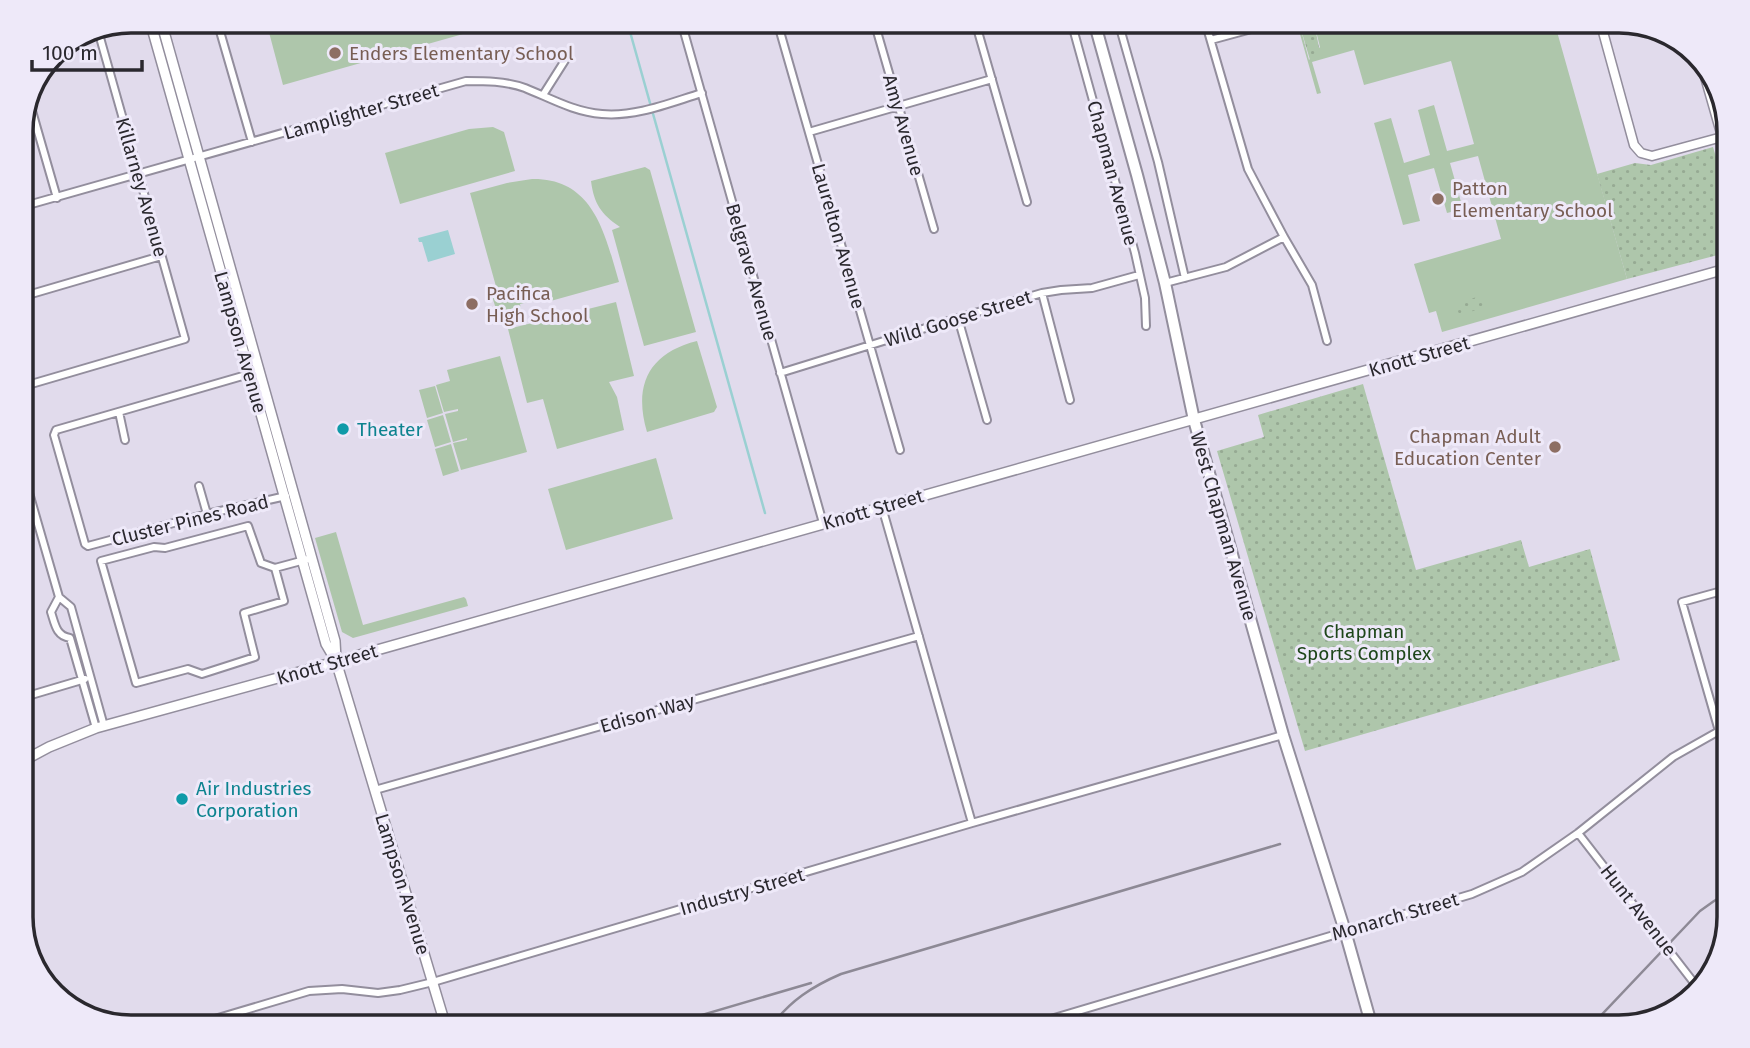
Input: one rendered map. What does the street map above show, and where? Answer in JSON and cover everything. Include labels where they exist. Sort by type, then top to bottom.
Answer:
[{"type":"main road","name":"Lampson Avenue","points":[[153,33],[189,160],[294,494],[335,641],[336,661]]},
{"type":"main road","name":"Lampson Avenue","points":[[164,33],[200,157],[284,497],[326,644],[336,661],[443,1015]]},
{"type":"main road","name":"West Chapman Avenue","points":[[1097,33],[1165,284],[1194,420],[1283,735],[1369,1015]]},
{"type":"main road","name":"Knott Street","points":[[33,756],[100,727],[1717,271]]},
{"type":"street","points":[[220,33],[252,142]]},
{"type":"street","name":"Belgrave Avenue","points":[[684,33],[823,523]]},
{"type":"street","name":"Laurelton Avenue","points":[[781,33],[900,450]]},
{"type":"street","name":"Amy Avenue","points":[[878,33],[934,229]]},
{"type":"street","points":[[979,33],[1027,202]]},
{"type":"street","name":"Chapman Avenue","points":[[1074,33],[1127,222],[1145,298],[1146,326]]},
{"type":"street","points":[[1121,33],[1158,162],[1185,278]]},
{"type":"street","points":[[1209,33],[1248,169],[1312,285],[1327,341]]},
{"type":"street","points":[[1211,40],[1237,33]]},
{"type":"street","points":[[1603,33],[1634,145],[1641,153],[1652,156],[1717,138]]},
{"type":"street","name":"Killarney Avenue","points":[[33,384],[185,340],[100,38]]},
{"type":"street","points":[[543,95],[569,54]]},
{"type":"street","points":[[809,132],[992,79]]},
{"type":"street","name":"Lamplighter Street","points":[[33,204],[466,81],[505,83],[543,95],[566,106],[601,114],[642,112],[702,93]]},
{"type":"street","points":[[34,119],[57,198]]},
{"type":"street","points":[[1165,284],[1226,267],[1284,237]]},
{"type":"street","points":[[33,293],[161,256]]},
{"type":"street","name":"Wild Goose Street","points":[[780,373],[1042,293],[1092,289],[1139,275]]},
{"type":"street","points":[[1042,293],[1070,400]]},
{"type":"street","points":[[958,317],[987,419]]},
{"type":"street","points":[[125,440],[119,412],[255,373]]},
{"type":"street","name":"Cluster Pines Road","points":[[119,412],[54,432],[86,545],[294,494]]},
{"type":"street","points":[[199,486],[207,514]]},
{"type":"street","points":[[882,506],[972,823]]},
{"type":"street","points":[[33,507],[59,597],[71,607],[100,727]]},
{"type":"street","points":[[275,568],[284,601],[244,613],[256,657],[202,674],[188,669],[136,683],[101,561],[154,547],[165,548],[248,526],[261,563],[275,568],[312,558]]},
{"type":"street","points":[[1717,592],[1682,602],[1717,724]]},
{"type":"street","points":[[59,597],[51,612],[56,631],[65,638],[79,636]]},
{"type":"street","name":"Edison Way","points":[[375,790],[919,635]]},
{"type":"street","points":[[70,638],[87,679]]},
{"type":"street","points":[[33,695],[87,679]]},
{"type":"street","name":"Monarch Street","points":[[1064,1015],[1472,894],[1522,872],[1578,833],[1673,757],[1717,732]]},
{"type":"street","name":"Industry Street","points":[[228,1015],[309,991],[342,989],[378,993],[433,982],[972,823],[1283,735]]},
{"type":"street","name":"Hunt Avenue","points":[[1578,833],[1692,981]]},
{"type":"green space","name":"Enders Elementary School","points":[[269,33],[467,33],[283,85]]},
{"type":"green space","points":[[1300,33],[1309,60],[1320,47],[1316,33],[1557,33],[1627,279],[1442,332],[1436,311],[1429,313],[1414,264],[1501,239],[1478,156],[1450,163],[1463,209],[1447,213],[1434,168],[1408,175],[1420,221],[1403,225],[1374,123],[1391,118],[1404,163],[1430,155],[1418,110],[1434,105],[1447,151],[1474,144],[1451,61],[1364,85],[1354,50],[1312,62],[1321,93],[1317,94]]},
{"type":"green space","points":[[1302,33],[1316,33],[1321,57],[1310,60]]},
{"type":"green space","points":[[493,127],[504,132],[515,171],[400,204],[385,153],[469,129]]},
{"type":"green space","points":[[1713,147],[1717,160],[1717,255],[1627,279],[1597,174],[1635,163],[1651,165]]},
{"type":"green space","points":[[645,167],[650,170],[696,332],[644,346],[612,230],[620,227],[600,208],[591,181]]},
{"type":"green space","points":[[532,179],[553,181],[570,188],[583,198],[602,228],[619,282],[547,302],[546,299],[520,304],[521,310],[505,314],[496,309],[491,293],[497,290],[470,193]]},
{"type":"green space","points":[[1484,295],[1487,307],[1459,315],[1456,303]]},
{"type":"green space","points":[[616,302],[634,376],[609,382],[617,397],[624,430],[557,449],[543,399],[527,403],[508,329]]},
{"type":"green space","points":[[697,341],[717,407],[714,412],[647,432],[642,400],[649,373],[667,354],[680,346]]},
{"type":"green space","points":[[500,356],[527,452],[461,470],[453,443],[467,438],[453,442],[445,414],[458,409],[444,412],[436,385],[450,381],[447,370]]},
{"type":"green space","name":"Chapman Sports Complex","points":[[1363,384],[1416,570],[1521,540],[1529,567],[1590,549],[1620,660],[1305,751],[1217,451],[1264,437],[1258,415]]},
{"type":"green space","points":[[435,386],[443,413],[427,418],[419,390]]},
{"type":"green space","points":[[443,415],[451,442],[435,447],[427,420]]},
{"type":"green space","points":[[451,444],[459,471],[443,476],[435,449]]},
{"type":"green space","points":[[656,458],[673,519],[566,550],[548,489]]},
{"type":"green space","points":[[336,532],[363,625],[464,597],[468,606],[353,638],[342,632],[315,538]]},
{"type":"shaded area","points":[[448,230],[455,254],[428,262],[422,242],[419,242],[418,238]]},
{"type":"waterway","points":[[630,33],[765,513]]},
{"type":"railway","points":[[781,1015],[802,995],[841,974],[1280,844]]},
{"type":"railway","points":[[1601,1015],[1700,911],[1717,899]]},
{"type":"railway","points":[[702,1015],[811,983]]},
{"type":"place","name":"Enders Elementary School","points":[[335,53]]},
{"type":"place","name":"Patton Elementary School","points":[[1438,199]]},
{"type":"place","name":"Pacifica High School","points":[[472,304]]},
{"type":"place","name":"Theater","points":[[343,429]]},
{"type":"place","name":"Chapman Adult Education Center","points":[[1555,447]]},
{"type":"place","name":"Air Industries Corporation","points":[[182,799]]}]
